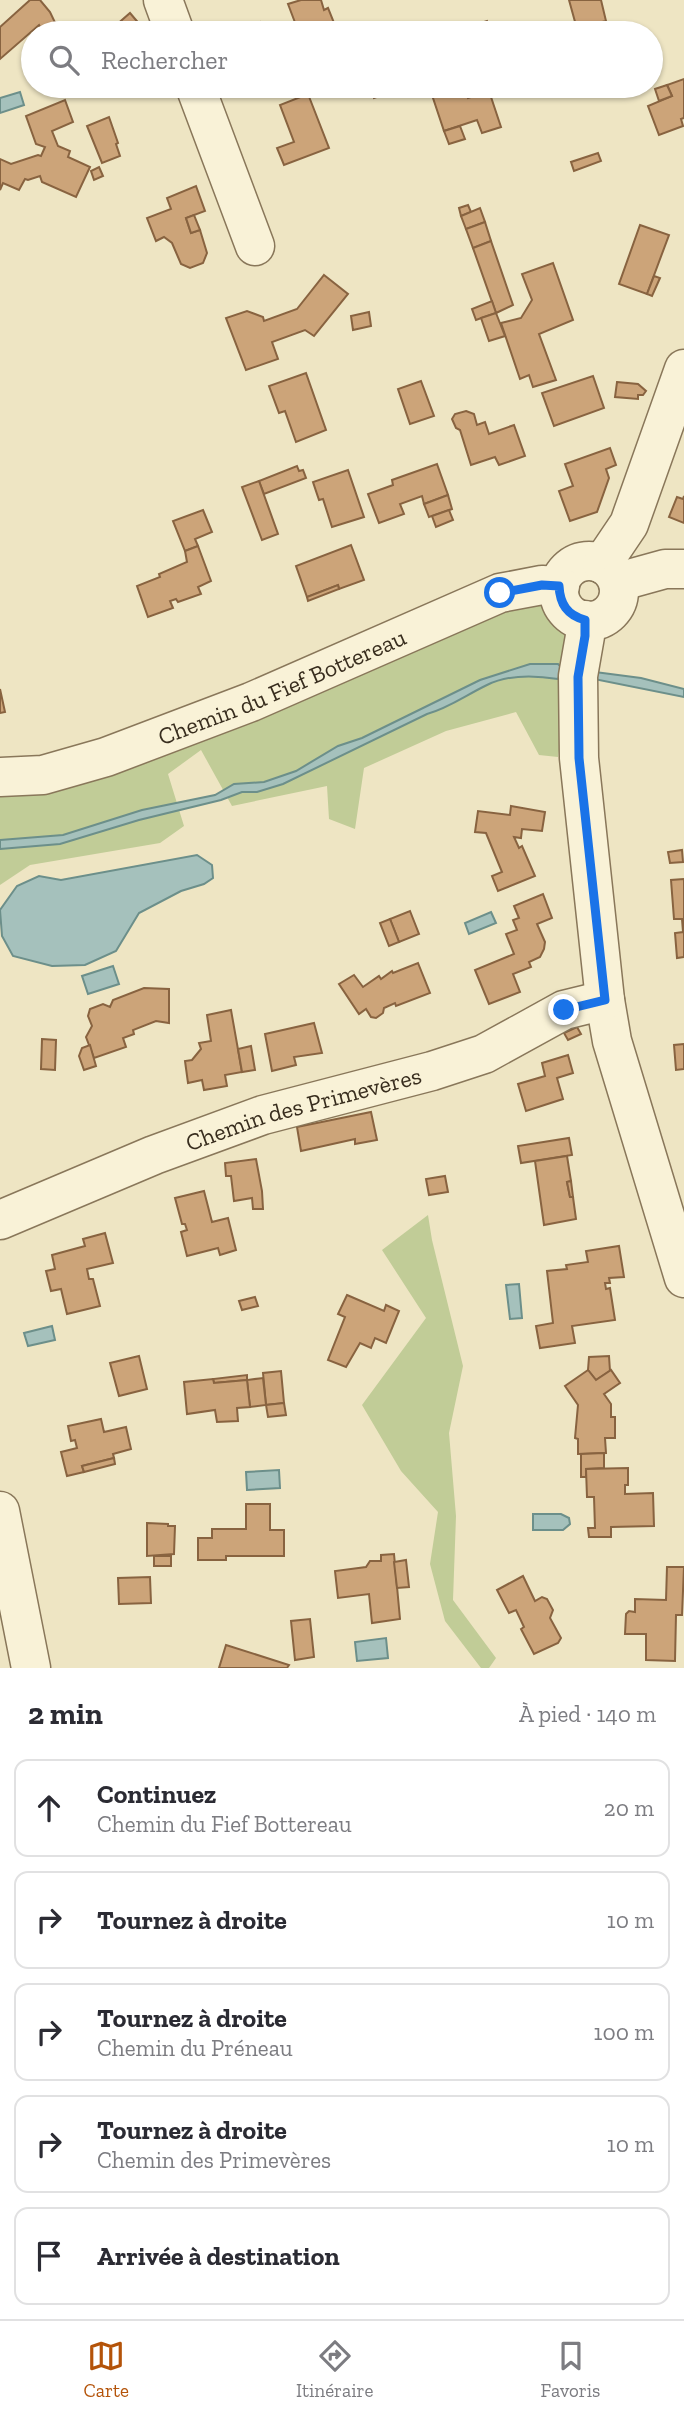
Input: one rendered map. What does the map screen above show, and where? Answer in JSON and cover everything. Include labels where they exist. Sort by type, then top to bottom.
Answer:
[{"type":"street","points":[[163,0],[171,21]]},
{"type":"street","points":[[200,98],[255,246]]},
{"type":"street","points":[[610,573],[684,369]]},
{"type":"street","points":[[593,561],[610,573],[619,592],[612,610],[604,617],[585,620],[576,618],[563,604],[559,586],[568,570],[575,564],[593,561]]},
{"type":"street","points":[[610,573],[684,569]]},
{"type":"street","name":"Chemin du Fief Bottereau","points":[[0,777],[43,775],[106,757],[251,702],[500,593],[542,585],[559,586]]},
{"type":"street","points":[[585,620],[578,677],[579,758],[605,1000],[612,1041],[684,1278]]},
{"type":"street","name":"Chemin des Primevères","points":[[0,1220],[154,1155],[263,1115],[432,1071],[484,1054],[564,1010],[605,1000]]},
{"type":"street","points":[[0,1511],[31,1668]]},
{"type":"green space","points":[[563,586],[581,595],[558,757],[539,755],[516,712],[446,731],[364,768],[355,829],[329,819],[327,786],[232,806],[201,750],[168,774],[184,826],[160,843],[30,865],[0,885],[0,791]]},
{"type":"green space","points":[[428,1215],[463,1366],[449,1433],[456,1516],[453,1600],[496,1658],[489,1668],[481,1668],[445,1621],[430,1564],[438,1512],[401,1471],[362,1405],[426,1318],[382,1250]]},
{"type":"water","points":[[20,92],[24,105],[0,113],[0,98]]},
{"type":"water","points":[[530,664],[558,664],[562,668],[558,679],[522,676],[495,681],[283,784],[257,792],[242,792],[60,844],[0,849],[0,840],[63,835],[142,810],[215,795],[234,784],[264,782],[296,771],[338,746],[362,738],[480,680]]},
{"type":"water","points":[[595,672],[641,678],[684,689],[684,697],[594,679]]},
{"type":"water","points":[[197,855],[212,865],[213,878],[139,913],[116,951],[85,965],[52,966],[13,956],[2,936],[0,910],[17,886],[39,876],[61,880]]},
{"type":"water","points":[[491,912],[496,923],[469,934],[465,923]]},
{"type":"water","points":[[113,966],[119,984],[88,994],[82,976]]},
{"type":"water","points":[[519,1284],[522,1318],[510,1319],[506,1285]]},
{"type":"water","points":[[52,1326],[55,1340],[28,1346],[24,1333]]},
{"type":"water","points":[[279,1470],[280,1488],[247,1490],[246,1472]]},
{"type":"water","points":[[533,1514],[561,1514],[569,1518],[570,1524],[563,1530],[533,1530]]},
{"type":"water","points":[[386,1638],[388,1658],[357,1661],[355,1642]]},
{"type":"building","points":[[30,0],[40,0],[54,21],[21,21],[21,41],[0,59],[0,27]]},
{"type":"building","points":[[301,0],[321,0],[324,10],[328,8],[333,21],[294,21],[288,4]]},
{"type":"building","points":[[569,0],[601,0],[606,21],[575,21]]},
{"type":"building","points":[[130,13],[137,21],[121,21]]},
{"type":"building","points":[[684,79],[684,118],[681,119],[683,126],[659,135],[648,106],[672,96],[667,85]]},
{"type":"building","points":[[667,85],[672,96],[659,101],[658,98],[663,98],[663,86]]},
{"type":"building","points":[[298,98],[310,98],[329,148],[284,165],[277,148],[294,142],[280,105]]},
{"type":"building","points":[[433,98],[491,98],[501,127],[482,133],[477,120],[444,131]]},
{"type":"building","points":[[65,100],[73,122],[52,131],[58,146],[70,151],[68,157],[90,167],[76,197],[42,182],[40,176],[25,179],[19,190],[3,183],[0,190],[0,159],[11,164],[41,156],[45,147],[36,144],[26,116]]},
{"type":"building","points":[[109,117],[120,156],[102,163],[87,126]]},
{"type":"building","points":[[460,126],[465,139],[449,144],[444,131]]},
{"type":"building","points":[[598,153],[601,161],[574,171],[571,162]]},
{"type":"building","points":[[99,167],[103,176],[94,180],[91,171]]},
{"type":"building","points":[[196,186],[205,211],[186,218],[191,233],[200,230],[207,253],[203,263],[190,268],[181,264],[172,243],[164,237],[156,241],[147,218],[171,209],[167,198]]},
{"type":"building","points":[[468,205],[471,212],[461,216],[459,208]]},
{"type":"building","points":[[480,208],[485,222],[466,229],[461,216]]},
{"type":"building","points":[[194,215],[200,230],[191,233],[186,218]]},
{"type":"building","points":[[485,222],[491,241],[473,248],[466,229]]},
{"type":"building","points":[[640,225],[669,235],[647,294],[619,284]]},
{"type":"building","points":[[491,241],[513,305],[496,313],[473,248]]},
{"type":"building","points":[[553,263],[573,320],[539,334],[556,380],[533,387],[529,375],[520,379],[501,323],[521,318],[532,300],[522,274]]},
{"type":"building","points":[[324,275],[348,294],[314,336],[305,330],[272,342],[278,359],[246,370],[226,318],[247,311],[263,317],[264,321],[297,309]]},
{"type":"building","points":[[654,276],[660,278],[652,296],[647,294]]},
{"type":"building","points":[[492,301],[496,313],[476,320],[472,309]]},
{"type":"building","points":[[369,312],[371,326],[353,330],[351,316]]},
{"type":"building","points":[[496,313],[505,336],[489,341],[481,318]]},
{"type":"building","points":[[306,373],[326,430],[296,442],[285,411],[279,413],[269,386]]},
{"type":"building","points":[[593,376],[604,408],[554,426],[542,393]]},
{"type":"building","points":[[421,381],[434,416],[410,424],[398,389]]},
{"type":"building","points":[[617,382],[638,384],[646,391],[643,395],[638,395],[638,399],[615,397]]},
{"type":"building","points":[[466,411],[474,414],[477,425],[485,422],[489,434],[514,425],[525,456],[499,465],[495,457],[471,465],[460,430],[452,419],[455,414]]},
{"type":"building","points":[[610,448],[616,465],[606,469],[609,478],[597,512],[570,521],[559,491],[573,486],[565,464]]},
{"type":"building","points":[[437,464],[448,495],[424,504],[422,496],[400,504],[404,514],[379,523],[368,494],[393,485],[392,480]]},
{"type":"building","points":[[297,466],[299,471],[303,470],[306,478],[264,494],[259,481]]},
{"type":"building","points":[[348,470],[364,517],[332,527],[323,499],[319,500],[313,482]]},
{"type":"building","points":[[259,481],[278,534],[262,540],[242,487]]},
{"type":"building","points":[[448,495],[452,509],[429,517],[424,504]]},
{"type":"building","points":[[684,496],[684,523],[669,517],[677,497],[683,499]]},
{"type":"building","points":[[203,510],[212,532],[195,539],[198,546],[185,551],[173,521]]},
{"type":"building","points":[[449,510],[453,520],[436,527],[432,516]]},
{"type":"building","points":[[351,545],[364,580],[339,589],[338,585],[307,597],[296,566]]},
{"type":"building","points":[[198,546],[211,581],[198,587],[201,594],[178,602],[176,599],[170,601],[173,608],[148,617],[137,586],[187,562],[185,551]]},
{"type":"building","points":[[338,585],[339,589],[308,601],[307,597]]},
{"type":"building","points":[[0,689],[5,712],[0,713]]},
{"type":"building","points":[[511,806],[545,812],[542,831],[522,829],[521,838],[514,837],[519,848],[522,846],[535,876],[498,891],[492,876],[502,872],[486,833],[475,832],[478,811],[510,815]]},
{"type":"building","points":[[682,850],[683,862],[670,863],[668,852]]},
{"type":"building","points":[[684,879],[684,957],[677,958],[675,933],[683,932],[682,919],[674,919],[671,880]]},
{"type":"building","points":[[543,894],[552,918],[537,924],[545,942],[544,949],[540,957],[529,962],[531,967],[513,974],[520,992],[489,1004],[475,970],[514,954],[506,934],[517,930],[513,920],[519,918],[514,906]]},
{"type":"building","points":[[410,911],[419,934],[399,942],[390,919]]},
{"type":"building","points":[[390,919],[399,942],[389,946],[380,923]]},
{"type":"building","points":[[418,963],[430,993],[384,1008],[383,1013],[376,1018],[371,1017],[366,1009],[359,1014],[339,984],[354,975],[363,987],[379,976],[381,979],[392,971],[393,973]]},
{"type":"building","points":[[144,988],[169,989],[169,1023],[156,1021],[133,1030],[134,1034],[123,1038],[126,1047],[94,1058],[86,1037],[92,1026],[88,1016],[90,1009],[103,1004],[110,1007],[113,1000]]},
{"type":"building","points":[[231,1010],[242,1072],[225,1075],[227,1086],[204,1090],[202,1080],[188,1083],[185,1061],[192,1060],[201,1049],[199,1043],[211,1041],[207,1015]]},
{"type":"building","points":[[314,1023],[322,1053],[294,1057],[296,1065],[272,1071],[265,1034]]},
{"type":"building","points":[[577,1027],[581,1034],[568,1040],[564,1033]]},
{"type":"building","points":[[42,1039],[56,1040],[55,1070],[41,1069]]},
{"type":"building","points":[[684,1044],[684,1069],[676,1070],[674,1045]]},
{"type":"building","points":[[90,1045],[96,1066],[84,1070],[79,1056],[82,1048]]},
{"type":"building","points":[[251,1046],[255,1070],[242,1072],[238,1049]]},
{"type":"building","points":[[568,1055],[573,1073],[557,1078],[563,1099],[526,1111],[518,1084],[545,1076],[542,1063]]},
{"type":"building","points":[[371,1112],[377,1140],[355,1144],[355,1139],[301,1151],[297,1127]]},
{"type":"building","points":[[569,1138],[572,1155],[521,1163],[518,1146]]},
{"type":"building","points":[[567,1156],[571,1181],[567,1182],[570,1197],[573,1197],[576,1219],[544,1225],[535,1161]]},
{"type":"building","points":[[256,1159],[263,1209],[253,1209],[252,1198],[234,1201],[231,1176],[226,1176],[225,1163]]},
{"type":"building","points":[[445,1176],[448,1192],[429,1195],[426,1179]]},
{"type":"building","points":[[571,1181],[573,1197],[570,1197],[567,1182]]},
{"type":"building","points":[[204,1191],[212,1222],[228,1218],[236,1250],[220,1255],[218,1248],[187,1256],[181,1232],[187,1230],[185,1224],[182,1224],[175,1198]]},
{"type":"building","points":[[105,1233],[113,1263],[87,1269],[89,1279],[93,1279],[100,1306],[67,1314],[61,1289],[51,1291],[46,1271],[55,1269],[52,1255],[85,1246],[83,1239]]},
{"type":"building","points":[[619,1246],[624,1277],[609,1278],[610,1283],[605,1283],[606,1289],[610,1288],[615,1320],[572,1326],[575,1343],[540,1348],[536,1326],[553,1323],[547,1271],[567,1269],[566,1265],[588,1262],[586,1251]]},
{"type":"building","points":[[347,1295],[384,1311],[386,1305],[399,1311],[386,1343],[375,1338],[371,1348],[360,1343],[346,1367],[328,1360],[345,1317],[338,1314]]},
{"type":"building","points":[[255,1297],[258,1306],[242,1310],[239,1301]]},
{"type":"building","points":[[139,1356],[147,1389],[119,1396],[110,1363]]},
{"type":"building","points":[[609,1356],[610,1371],[596,1380],[588,1370],[589,1357]]},
{"type":"building","points":[[588,1370],[596,1380],[611,1370],[620,1383],[604,1394],[611,1404],[611,1417],[615,1417],[615,1438],[605,1438],[606,1453],[578,1454],[578,1439],[575,1438],[578,1405],[565,1386]]},
{"type":"building","points":[[281,1371],[284,1403],[266,1405],[263,1373]]},
{"type":"building","points":[[247,1375],[247,1380],[214,1383],[213,1379]]},
{"type":"building","points":[[263,1378],[266,1405],[250,1407],[247,1380]]},
{"type":"building","points":[[213,1379],[214,1383],[247,1380],[250,1407],[237,1408],[238,1421],[217,1422],[215,1410],[187,1414],[184,1382]]},
{"type":"building","points":[[284,1403],[286,1415],[268,1417],[266,1405]]},
{"type":"building","points":[[101,1419],[104,1432],[126,1427],[131,1449],[113,1454],[114,1458],[82,1466],[84,1472],[67,1476],[61,1452],[77,1448],[75,1440],[71,1441],[68,1426]]},
{"type":"building","points":[[604,1453],[604,1468],[586,1469],[586,1477],[581,1477],[581,1454]]},
{"type":"building","points":[[114,1458],[115,1464],[84,1472],[82,1466]]},
{"type":"building","points":[[628,1468],[625,1494],[653,1493],[654,1526],[611,1527],[611,1537],[589,1537],[588,1528],[595,1528],[594,1497],[587,1497],[586,1469]]},
{"type":"building","points":[[246,1504],[270,1504],[270,1530],[284,1530],[284,1556],[226,1556],[226,1560],[198,1560],[198,1538],[212,1538],[212,1529],[246,1529]]},
{"type":"building","points":[[147,1523],[175,1526],[174,1554],[147,1556]]},
{"type":"building","points":[[394,1554],[400,1619],[372,1623],[369,1594],[338,1598],[335,1571],[366,1567],[370,1561],[381,1561],[381,1555]]},
{"type":"building","points":[[154,1556],[171,1556],[171,1566],[154,1566]]},
{"type":"building","points":[[406,1560],[409,1587],[397,1588],[394,1562]]},
{"type":"building","points":[[667,1567],[684,1567],[682,1615],[676,1615],[675,1661],[646,1660],[646,1634],[625,1634],[626,1614],[629,1611],[635,1612],[635,1599],[666,1600]]},
{"type":"building","points":[[523,1576],[535,1601],[542,1597],[547,1599],[553,1610],[550,1618],[561,1638],[558,1643],[534,1654],[521,1629],[524,1627],[516,1610],[509,1613],[497,1590]]},
{"type":"building","points":[[150,1577],[151,1603],[119,1604],[118,1578]]},
{"type":"building","points":[[310,1619],[314,1657],[295,1660],[291,1621]]},
{"type":"building","points":[[226,1645],[289,1665],[287,1668],[219,1668]]},
{"type":"route","points":[[500,593],[542,585],[559,586],[560,596],[568,612],[585,620],[578,677],[579,758],[605,1000],[564,1010]]}]
